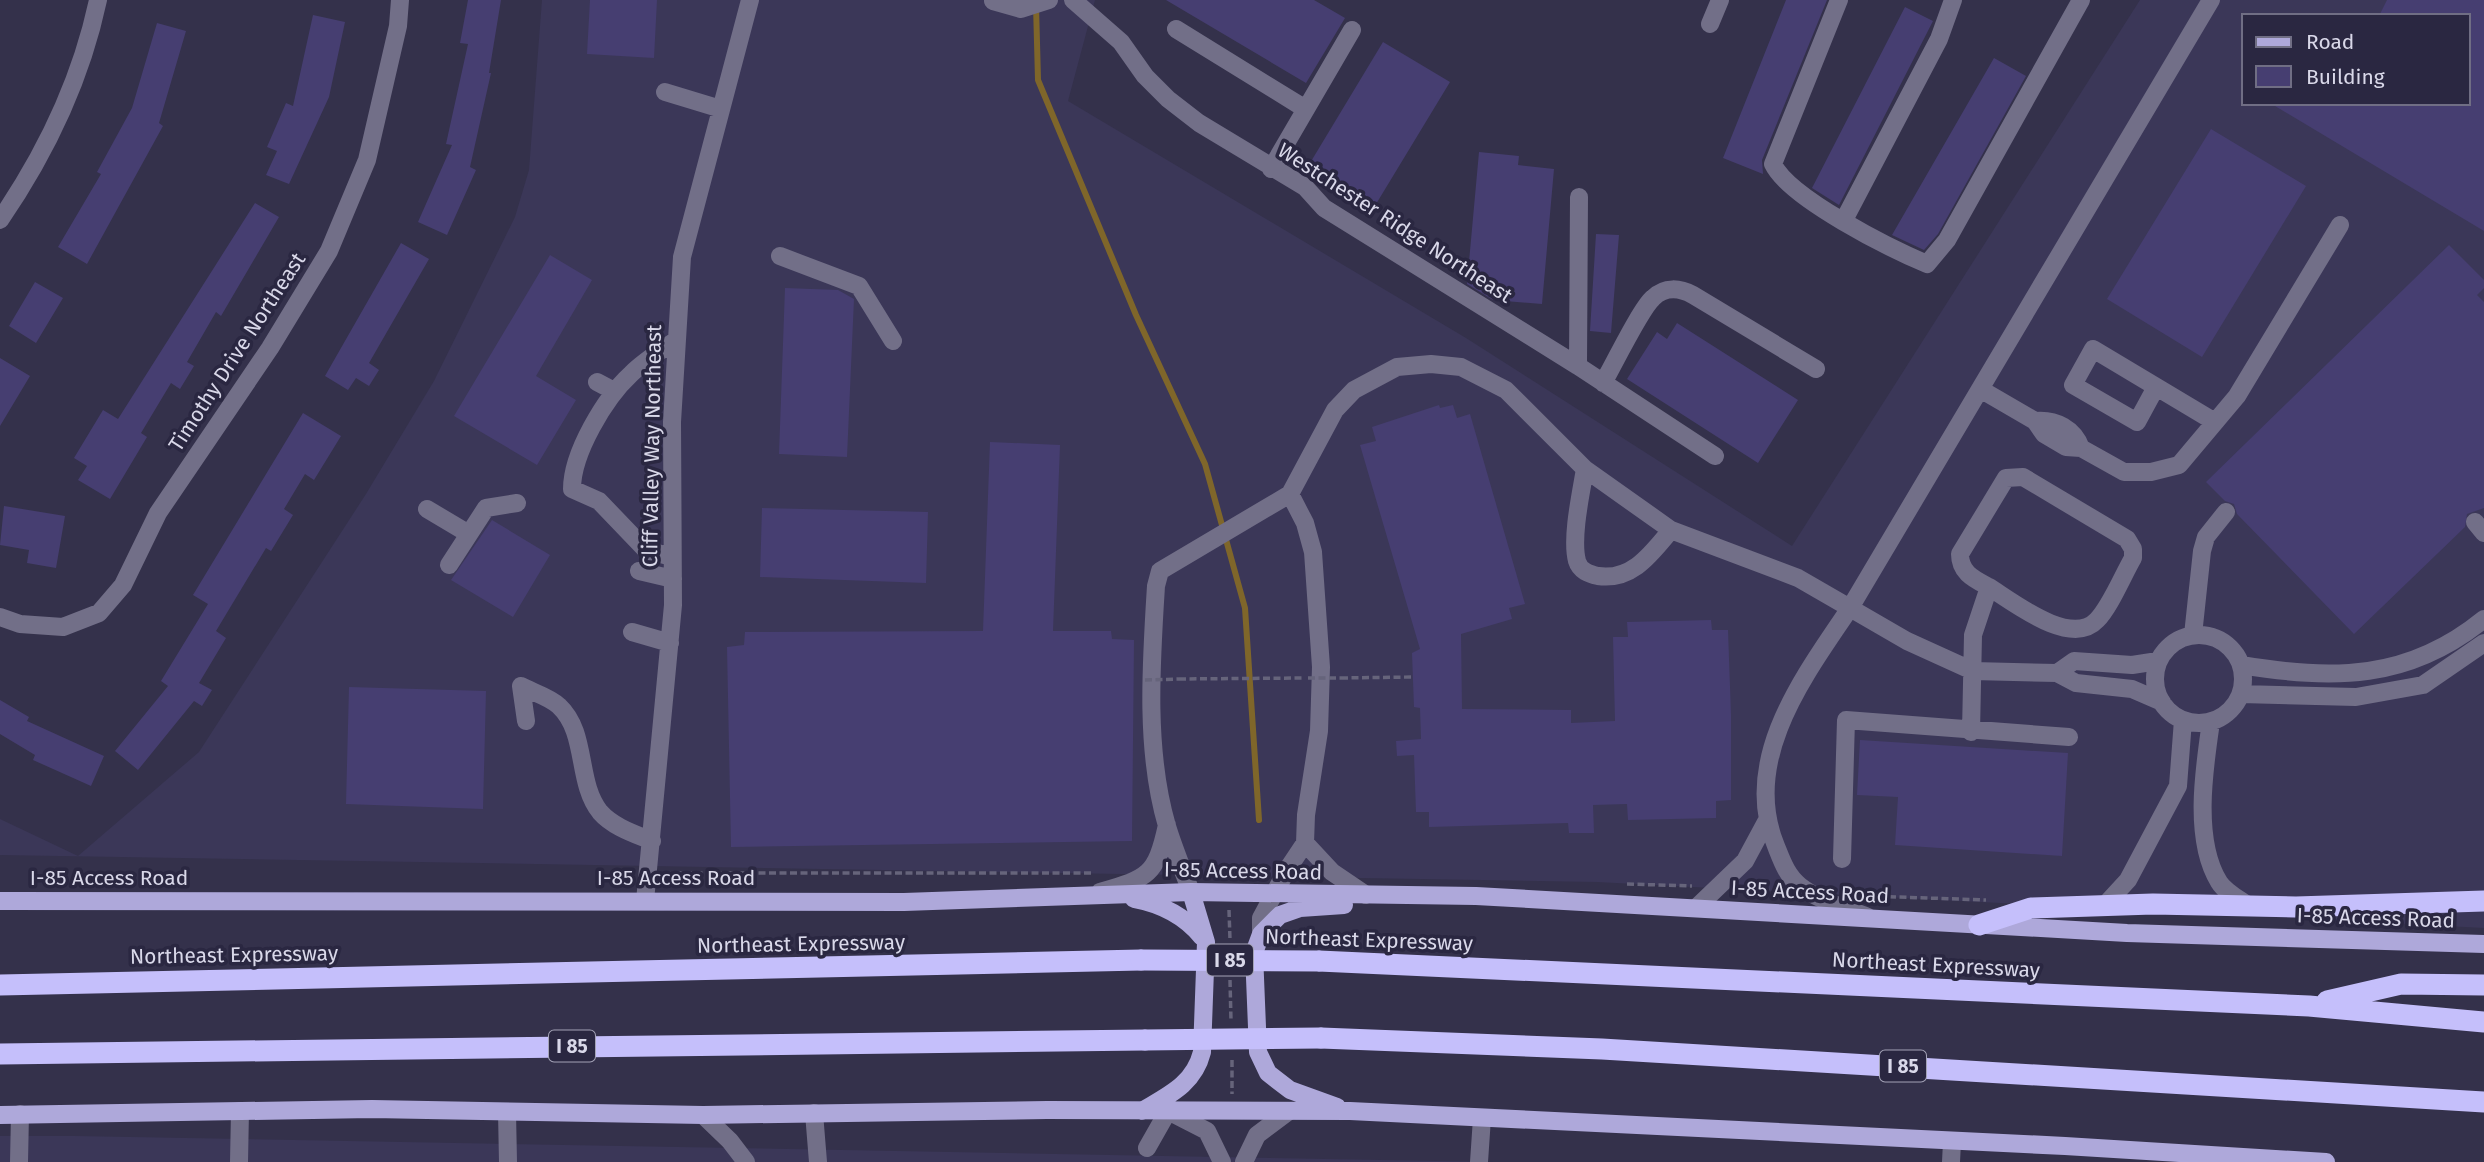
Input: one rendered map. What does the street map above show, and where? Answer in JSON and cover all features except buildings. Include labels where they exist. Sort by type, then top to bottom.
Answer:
[{"type":"highway","points":[[1979,925],[2031,908],[2484,901]]},
{"type":"highway","name":"Northeast Expressway","points":[[0,985],[1141,960],[1320,961],[2309,1006],[2484,1021]]},
{"type":"highway","points":[[2309,1006],[2401,984],[2484,985]]},
{"type":"highway","name":"I 85","points":[[0,1054],[1321,1038],[1616,1050],[2484,1101]]},
{"type":"main road","name":"I-85 Access Road","points":[[0,901],[904,902],[1099,893],[1191,892],[1476,896],[1979,925],[2484,943]]},
{"type":"main road","points":[[1142,1111],[1187,1083],[1198,1068],[1202,1052],[1206,943],[1191,892]]},
{"type":"main road","points":[[1099,893],[1144,901],[1170,910],[1189,922],[1206,943]]},
{"type":"main road","points":[[1350,1111],[1290,1090],[1268,1073],[1258,1052],[1254,953],[1261,934],[1280,915],[1300,908],[1476,896]]},
{"type":"main road","points":[[0,1115],[240,1111],[703,1115],[1350,1111],[2326,1162]]},
{"type":"street","points":[[0,220],[21,190],[67,101],[88,47],[98,0]]},
{"type":"street","name":"Timothy Drive Northeast","points":[[0,617],[20,624],[63,627],[99,613],[123,585],[159,513],[270,348],[329,251],[367,160],[398,26],[400,0]]},
{"type":"street","name":"Cliff Valley Way Northeast","points":[[645,901],[670,643],[673,579],[671,422],[682,257],[750,0]]},
{"type":"street","points":[[993,1],[1021,9],[1049,0]]},
{"type":"street","name":"Westchester Ridge Northeast","points":[[1073,0],[1121,43],[1145,76],[1168,99],[1199,123],[1271,169],[1305,187],[1324,208],[1578,366],[1715,456]]},
{"type":"street","points":[[1710,24],[1720,0]]},
{"type":"street","points":[[1839,0],[1773,164],[1778,175],[1800,195],[1882,245],[1927,264],[1947,240],[2081,0]]},
{"type":"street","points":[[1844,220],[1939,39],[1953,0]]},
{"type":"street","points":[[1696,908],[1745,861],[1766,822],[1770,756],[1784,715],[1803,677],[1850,608],[2211,0]]},
{"type":"street","points":[[1175,29],[1304,108]]},
{"type":"street","points":[[1271,169],[1304,108],[1352,30]]},
{"type":"street","points":[[665,92],[721,108]]},
{"type":"street","points":[[1578,366],[1579,197]]},
{"type":"street","points":[[1980,389],[2035,421],[2050,419],[2076,435],[2081,448],[2124,472],[2151,472],[2179,465],[2237,396],[2340,225]]},
{"type":"street","points":[[780,256],[859,286],[893,341]]},
{"type":"street","points":[[1603,383],[1652,298],[1670,289],[1682,289],[1693,295],[1816,369]]},
{"type":"street","points":[[673,557],[646,551],[598,501],[572,489],[572,470],[614,391],[632,372],[675,341]]},
{"type":"street","points":[[2156,387],[2137,422],[2073,385],[2094,349],[2215,422]]},
{"type":"street","points":[[1191,892],[1167,825],[1153,729],[1156,591],[1160,571],[1290,494],[1335,410],[1354,390],[1377,376],[1404,366],[1431,364],[1461,367],[1491,380],[1519,401],[1585,469],[1671,530],[1798,578],[1907,641],[1973,671],[2057,673],[2076,683],[2132,689],[2162,702],[2183,720],[2211,722],[2234,706],[2241,694],[2241,665],[2234,652],[2223,641],[2207,635],[2193,635],[2167,648],[2158,661],[2155,676],[2162,702]]},
{"type":"street","points":[[597,382],[614,391]]},
{"type":"street","points":[[1585,469],[1576,546],[1577,562],[1588,574],[1609,577],[1627,573],[1671,530]]},
{"type":"street","points":[[2014,475],[2023,477],[2127,539],[2133,549],[2133,558],[2096,621],[2079,630],[2057,628],[1989,587],[1965,573],[1960,564],[1960,554],[2006,478],[2014,475]]},
{"type":"street","points":[[1261,934],[1261,918],[1305,843],[1306,815],[1319,731],[1321,667],[1313,552],[1305,523],[1290,494]]},
{"type":"street","points":[[449,565],[486,508],[517,503]]},
{"type":"street","points":[[427,509],[469,534]]},
{"type":"street","points":[[2193,635],[2202,551],[2206,537],[2226,512]]},
{"type":"street","points":[[639,570],[673,579]]},
{"type":"street","points":[[1971,732],[1973,635],[1989,587]]},
{"type":"street","points":[[2241,665],[2292,673],[2350,674],[2425,658],[2459,640],[2484,620]]},
{"type":"street","points":[[632,632],[670,643]]},
{"type":"street","points":[[2241,694],[2356,697],[2423,685],[2484,643]]},
{"type":"street","points":[[2057,673],[2074,661],[2132,665],[2158,661]]},
{"type":"street","points":[[526,721],[521,686],[559,706],[567,718],[600,811],[624,829],[652,841]]},
{"type":"street","points":[[1842,859],[1846,720],[1971,732],[2069,737]]},
{"type":"street","points":[[2105,905],[2128,880],[2178,786],[2183,720]]},
{"type":"street","points":[[2211,722],[2206,756],[2205,853],[2220,884],[2249,906]]},
{"type":"street","points":[[1766,822],[1791,877],[1813,893],[1871,919]]},
{"type":"street","points":[[1099,893],[1132,883],[1150,873],[1161,851],[1167,825]]},
{"type":"street","points":[[1305,843],[1332,872],[1366,895]]},
{"type":"street","points":[[239,1162],[240,1111]]},
{"type":"street","points":[[1147,1148],[1168,1111],[1207,1131],[1222,1162]]},
{"type":"street","points":[[1244,1162],[1256,1135],[1289,1111]]},
{"type":"street","points":[[507,1112],[509,1162]]},
{"type":"street","points":[[814,1113],[818,1162]]},
{"type":"street","points":[[19,1162],[20,1114]]},
{"type":"street","points":[[703,1115],[730,1141],[746,1162]]},
{"type":"street","points":[[1479,1162],[1482,1118]]},
{"type":"street","points":[[1951,1162],[1952,1142]]},
{"type":"path","points":[[1146,680],[1413,677]]},
{"type":"path","points":[[1716,887],[1813,893]]},
{"type":"path","points":[[1855,895],[1994,901]]},
{"type":"shaded area","points":[[542,0],[1095,0],[1068,101],[1466,338],[1792,546],[2140,0],[2484,0],[2484,928],[1597,882],[0,855],[0,819],[78,856],[199,752],[366,494],[434,381],[515,217],[529,170]]},
{"type":"shaded area","points":[[0,1136],[75,1136],[1494,1162],[0,1162]]},
{"type":"waterway","points":[[1036,5],[1038,80],[1136,315],[1205,464],[1245,608],[1259,820]]}]
